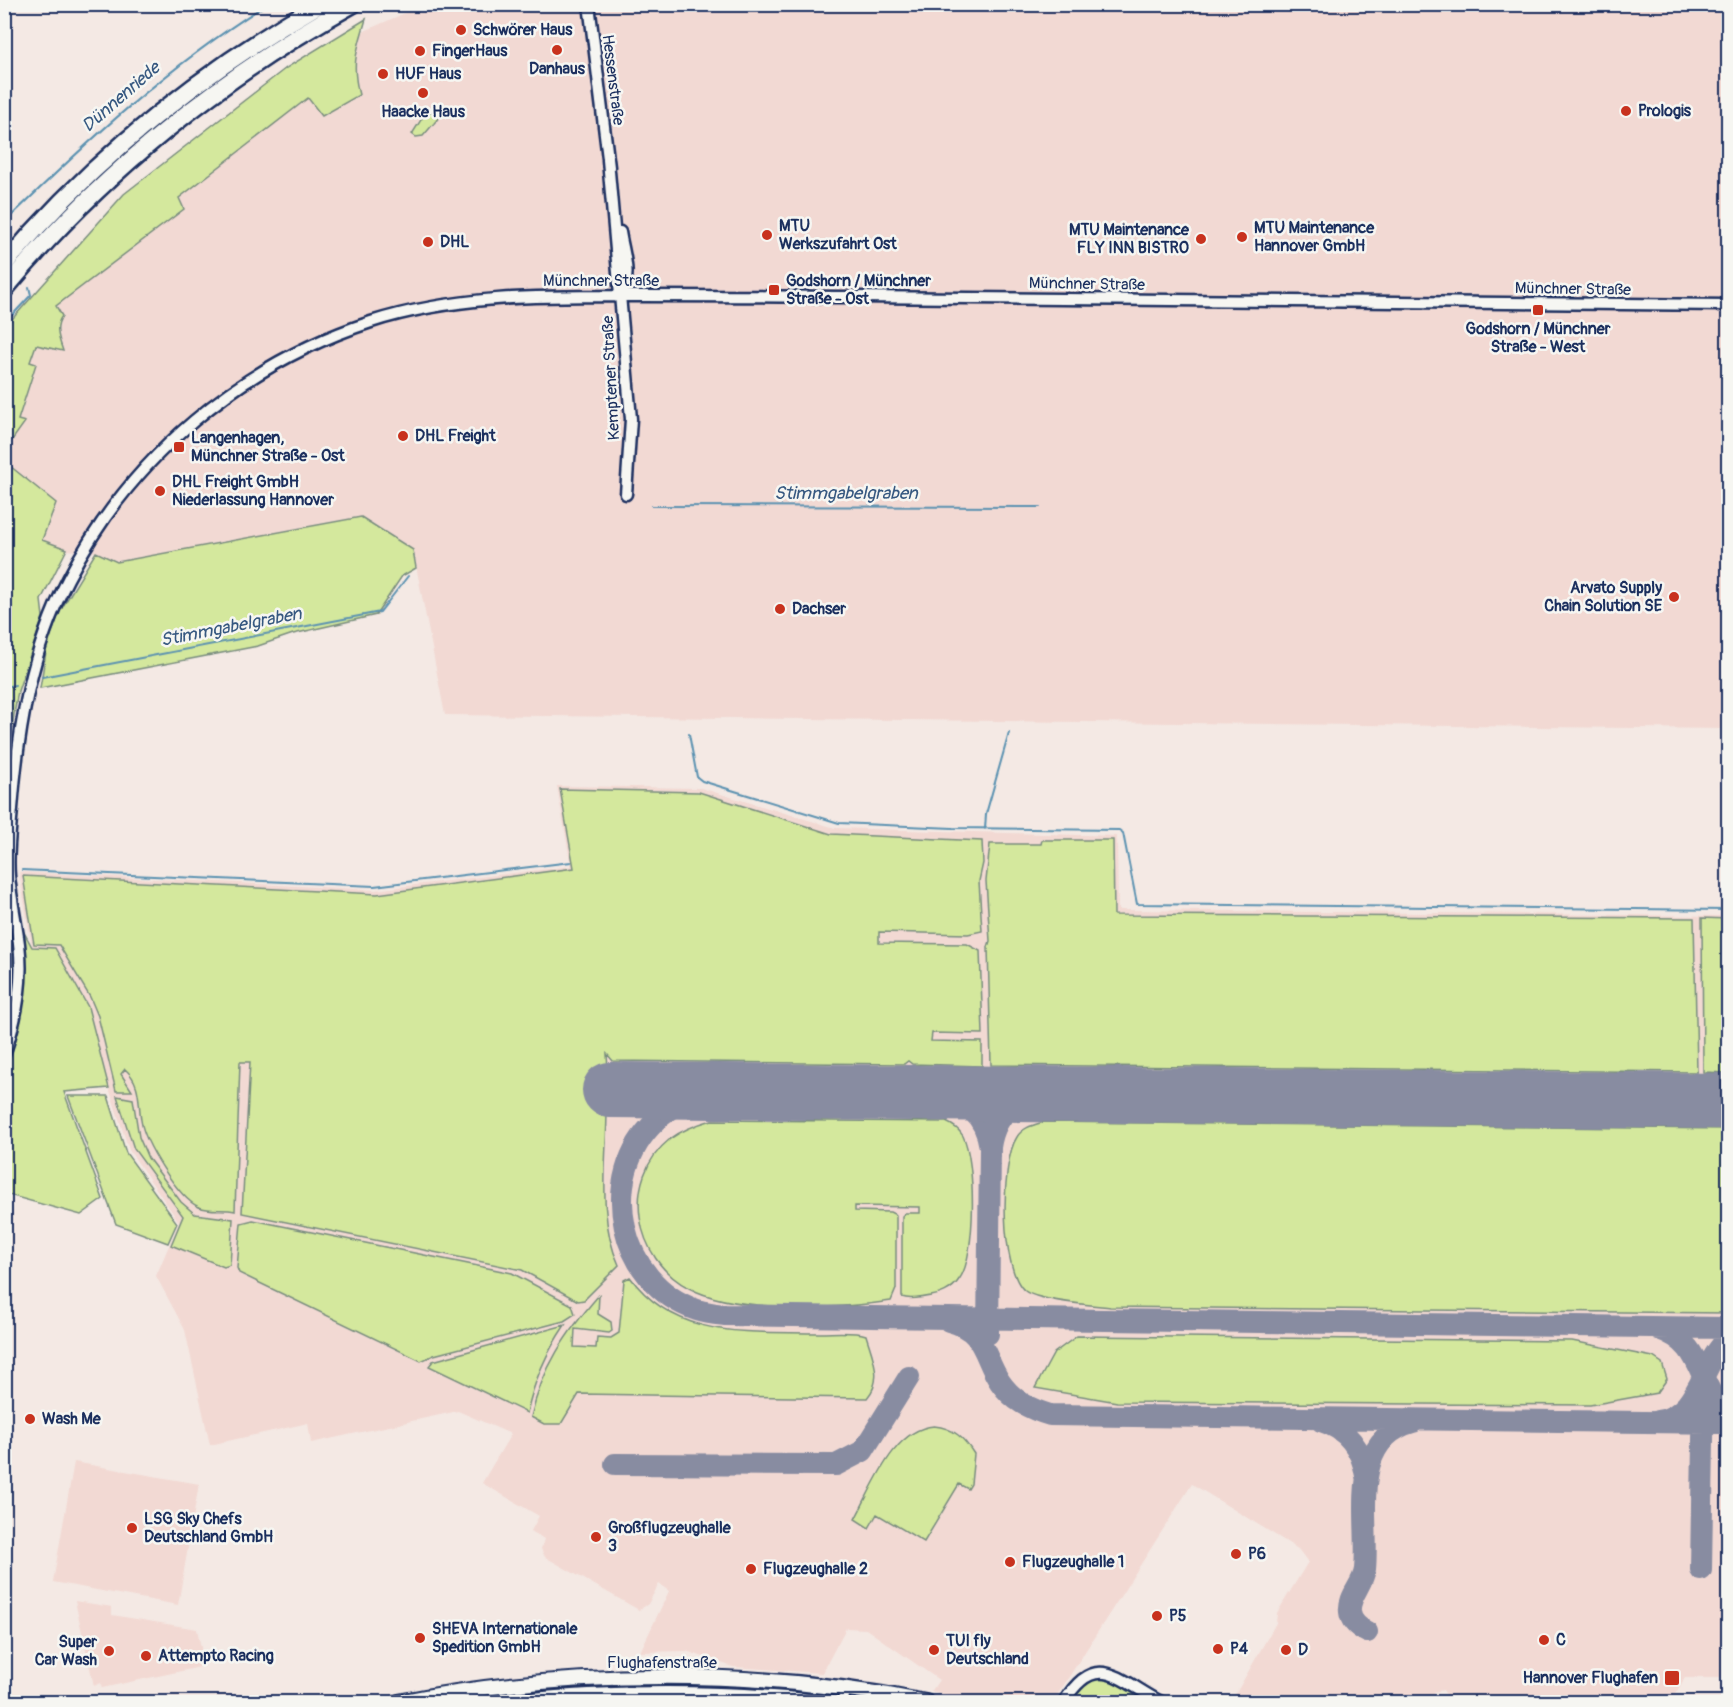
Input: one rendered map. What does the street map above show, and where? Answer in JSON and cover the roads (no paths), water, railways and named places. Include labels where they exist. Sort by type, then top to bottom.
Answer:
[{"type":"highway","points":[[4,265],[68,195],[203,79],[320,4]]},
{"type":"highway","points":[[4,290],[82,206],[164,133],[265,57],[353,4]]},
{"type":"main road","name":"Flughafenstraße","points":[[398,1702],[507,1686],[613,1679],[703,1679],[845,1688],[926,1702]]},
{"type":"main road","name":"Flughafenstraße","points":[[509,1702],[650,1694],[713,1695],[816,1702]]},
{"type":"street","name":"Hessenstraße","points":[[589,4],[608,160],[616,271],[621,296]]},
{"type":"street","name":"Kemptener Straße","points":[[621,296],[631,419],[626,494]]},
{"type":"street","name":"Münchner Straße","points":[[4,1055],[16,1017],[21,984],[20,950],[9,866],[15,775],[24,708],[40,646],[60,594],[92,537],[123,493],[179,432],[222,398],[282,360],[340,333],[393,315],[456,302],[517,297],[1728,305]]},
{"type":"street","points":[[1064,1702],[1078,1680],[1100,1673],[1113,1676],[1161,1702]]},
{"type":"street","points":[[843,1702],[845,1688]]},
{"type":"waterway","name":"Dünnenriede","points":[[4,223],[66,163],[162,79],[230,28],[267,4]]},
{"type":"waterway","name":"Dünnenriede","points":[[4,324],[31,295],[29,287]]},
{"type":"waterway","name":"Stimmgabelgraben","points":[[652,506],[1040,507]]},
{"type":"waterway","name":"Stimmgabelgraben","points":[[42,677],[380,612],[408,576]]},
{"type":"waterway","name":"Stimmgabelgraben","points":[[4,687],[15,685]]},
{"type":"waterway","points":[[985,829],[986,814],[1009,733]]},
{"type":"waterway","points":[[689,734],[697,777],[702,781],[839,823],[953,828],[1119,830],[1123,833],[1137,904],[1728,910]]},
{"type":"waterway","points":[[22,870],[374,886],[571,862]]},
{"type":"place","name":"Schwörer Haus","points":[[461,30]]},
{"type":"place","name":"Danhaus","points":[[557,50]]},
{"type":"place","name":"FingerHaus","points":[[420,51]]},
{"type":"place","name":"HUF Haus","points":[[383,74]]},
{"type":"place","name":"Haacke Haus","points":[[423,93]]},
{"type":"place","name":"Prologis","points":[[1626,111]]},
{"type":"place","name":"MTU Werkszufahrt Ost","points":[[767,235]]},
{"type":"place","name":"MTU Maintenance Hannover GmbH","points":[[1242,237]]},
{"type":"place","name":"MTU Maintenance FLY INN BISTRO","points":[[1201,239]]},
{"type":"place","name":"DHL","points":[[428,242]]},
{"type":"place","name":"Godshorn / Münchner Straße - Ost","points":[[774,290]]},
{"type":"place","name":"Godshorn / Münchner Straße - West","points":[[1538,310]]},
{"type":"place","name":"DHL Freight","points":[[403,436]]},
{"type":"place","name":"Langenhagen, Münchner Straße - Ost","points":[[179,447]]},
{"type":"place","name":"DHL Freight GmbH Niederlassung Hannover","points":[[160,491]]},
{"type":"place","name":"Arvato Supply Chain Solution SE","points":[[1674,597]]},
{"type":"place","name":"Dachser","points":[[780,609]]},
{"type":"place","name":"Wash Me","points":[[30,1419]]},
{"type":"place","name":"LSG Sky Chefs Deutschland GmbH","points":[[132,1528]]},
{"type":"place","name":"Großflugzeughalle 3","points":[[596,1537]]},
{"type":"place","name":"P6","points":[[1236,1554]]},
{"type":"place","name":"Flugzeughalle 1","points":[[1010,1562]]},
{"type":"place","name":"Flugzeughalle 2","points":[[751,1569]]},
{"type":"place","name":"P5","points":[[1157,1616]]},
{"type":"place","name":"SHEVA Internationale Spedition GmbH","points":[[420,1638]]},
{"type":"place","name":"C","points":[[1544,1640]]},
{"type":"place","name":"P4","points":[[1218,1649]]},
{"type":"place","name":"TUI fly Deutschland","points":[[934,1650]]},
{"type":"place","name":"D","points":[[1286,1650]]},
{"type":"place","name":"Super Car Wash","points":[[109,1651]]},
{"type":"place","name":"Attempto Racing","points":[[146,1656]]},
{"type":"place","name":"Hannover Flughafen","points":[[1672,1678]]}]
